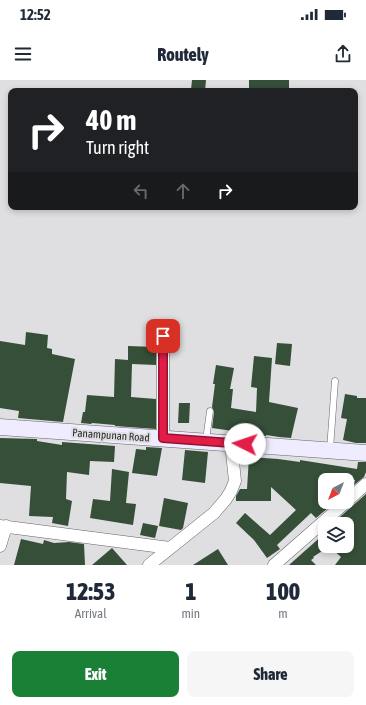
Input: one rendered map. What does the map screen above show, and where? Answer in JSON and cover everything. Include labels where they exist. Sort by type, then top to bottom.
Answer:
[{"type":"street","points":[[163,336],[163,438]]},
{"type":"street","name":"Panampunan Road","points":[[0,427],[366,453]]},
{"type":"street","points":[[149,565],[221,507],[232,491],[234,481],[231,443]]},
{"type":"street","points":[[354,494],[366,484]]},
{"type":"street","points":[[274,565],[337,509]]},
{"type":"street","points":[[0,546],[3,526],[170,548]]},
{"type":"lane","points":[[330,451],[335,382]]},
{"type":"lane","points":[[206,442],[210,411]]},
{"type":"building","points":[[192,80],[206,80],[205,88],[191,88]]},
{"type":"building","points":[[249,80],[289,80],[289,88],[249,88]]},
{"type":"building","points":[[26,332],[48,335],[47,348],[52,349],[52,354],[75,359],[63,422],[18,418],[19,411],[0,408],[0,341],[25,345]]},
{"type":"building","points":[[277,343],[292,344],[290,366],[275,364]]},
{"type":"building","points":[[128,346],[156,347],[156,365],[132,364],[131,397],[156,399],[156,429],[81,423],[83,412],[85,412],[87,395],[114,397],[115,359],[128,360]]},
{"type":"building","points":[[254,356],[272,358],[269,402],[298,408],[291,438],[266,435],[232,434],[233,431],[212,428],[214,412],[212,407],[215,384],[213,384],[216,365],[234,368],[230,389],[233,389],[231,408],[256,412],[257,388],[251,387]]},
{"type":"building","points":[[345,394],[357,396],[357,398],[366,398],[366,443],[356,443],[343,440],[347,419],[341,418]]},
{"type":"building","points":[[179,403],[190,403],[189,423],[178,423]]},
{"type":"building","points":[[0,438],[37,439],[37,441],[62,445],[62,442],[115,446],[114,462],[90,461],[89,475],[67,472],[66,499],[72,501],[68,526],[52,523],[53,517],[29,516],[31,486],[0,483]]},
{"type":"building","points":[[146,447],[162,448],[157,476],[132,473],[136,449],[146,450]]},
{"type":"building","points":[[185,450],[208,452],[205,483],[182,480]]},
{"type":"building","points":[[249,457],[300,462],[300,460],[357,469],[358,462],[366,462],[366,472],[364,477],[354,485],[354,473],[318,473],[318,509],[327,509],[316,518],[311,513],[277,545],[280,549],[267,558],[254,540],[236,523],[245,513],[270,535],[296,510],[271,487],[271,501],[236,501],[236,496],[240,489],[247,489]]},
{"type":"building","points":[[112,469],[129,472],[126,503],[136,504],[133,525],[90,518],[93,499],[110,501]]},
{"type":"building","points":[[366,494],[366,565],[335,565],[341,557],[337,553],[354,553],[354,517],[340,517],[349,509],[354,509],[354,505]]},
{"type":"building","points":[[164,498],[188,503],[183,528],[181,530],[159,526]]},
{"type":"building","points":[[143,523],[158,526],[155,538],[140,535]]},
{"type":"building","points":[[21,539],[43,544],[44,540],[54,543],[69,542],[84,544],[85,565],[14,565]]},
{"type":"building","points":[[318,539],[319,553],[311,560],[316,565],[289,565]]},
{"type":"building","points":[[112,548],[127,565],[92,565]]},
{"type":"building","points":[[218,549],[228,565],[193,565]]},
{"type":"route","points":[[163,336],[163,438],[245,444]]}]
